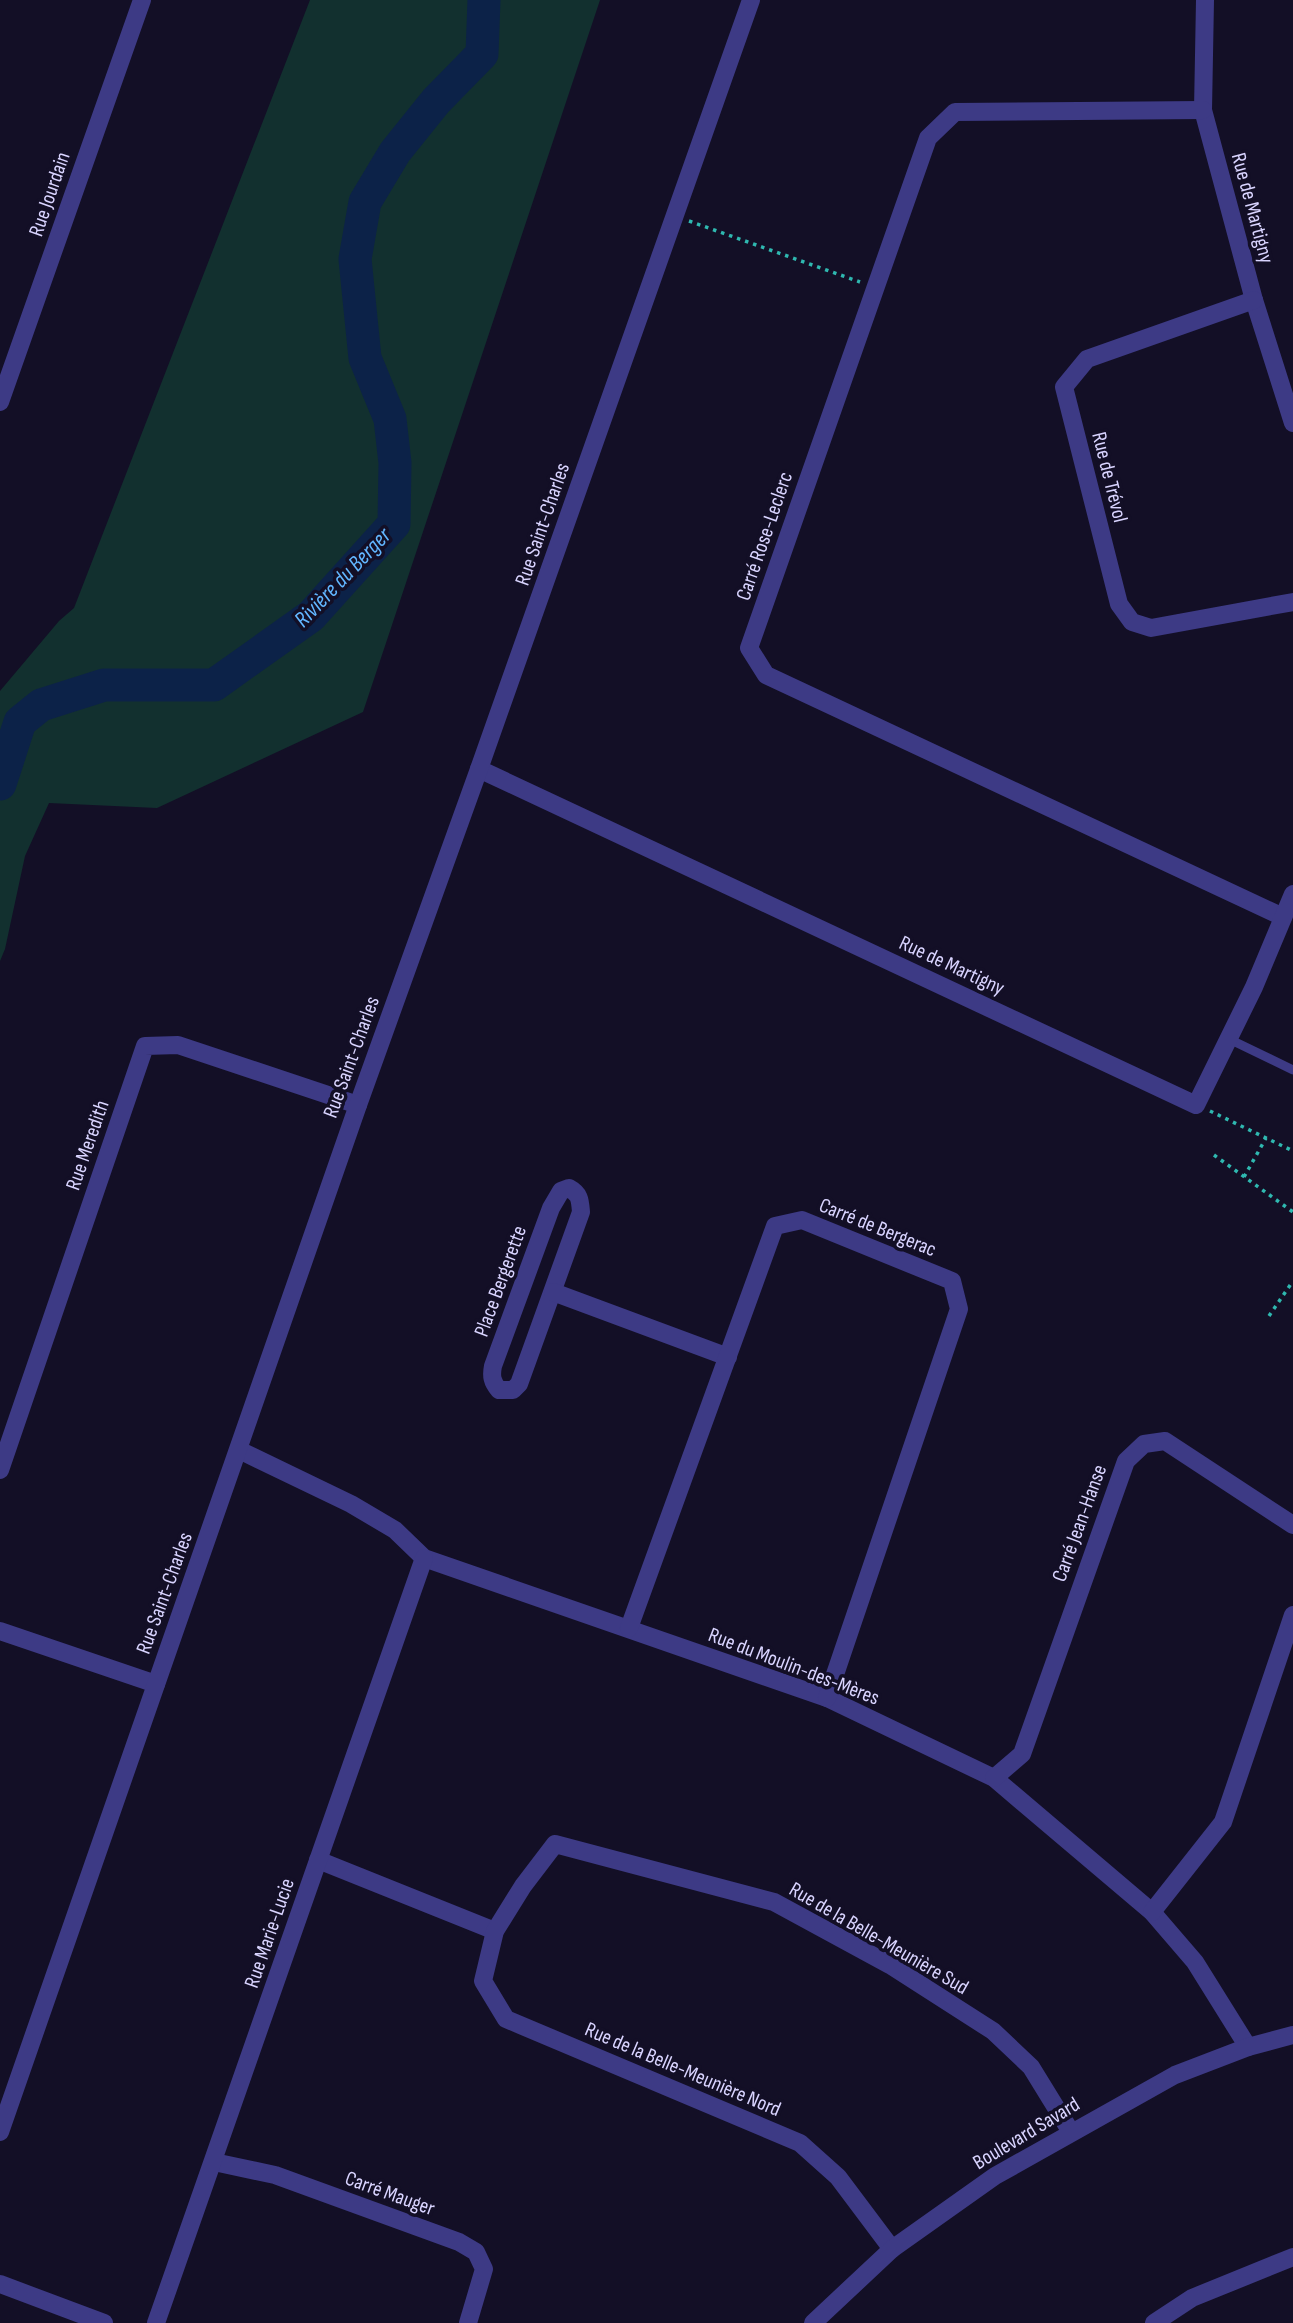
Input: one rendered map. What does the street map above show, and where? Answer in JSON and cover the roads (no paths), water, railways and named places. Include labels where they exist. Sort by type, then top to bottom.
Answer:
[{"type":"street","name":"Rue Jourdain","points":[[0,402],[142,0]]},
{"type":"street","name":"Rue Saint-Charles","points":[[0,2132],[358,1105],[751,0]]},
{"type":"street","name":"Rue de Martigny","points":[[1205,0],[1203,110],[1254,300],[1293,422]]},
{"type":"street","name":"Carré Rose-Leclerc","points":[[1203,110],[955,113],[928,138],[749,648],[766,675],[1283,918]]},
{"type":"street","name":"Rue de Trévol","points":[[1254,300],[1087,359],[1065,387],[1119,604],[1132,622],[1151,628],[1293,602]]},
{"type":"street","name":"Rue de Martigny","points":[[479,769],[1196,1105],[1254,987],[1293,894]]},
{"type":"street","name":"Rue Meredith","points":[[0,1469],[145,1046],[178,1045],[358,1105]]},
{"type":"street","name":"Place Bergerette","points":[[569,1188],[576,1192],[580,1199],[581,1212],[553,1292],[519,1384],[513,1390],[499,1390],[493,1383],[493,1366],[551,1209],[561,1191],[569,1188]]},
{"type":"street","name":"Carré de Bergerac","points":[[629,1628],[775,1226],[802,1220],[952,1281],[960,1309],[827,1698]]},
{"type":"street","points":[[553,1292],[727,1357]]},
{"type":"street","name":"Carré Jean-Hanse","points":[[994,1778],[1022,1754],[1126,1461],[1144,1444],[1165,1440],[1293,1525]]},
{"type":"street","name":"Rue du Moulin-des-Mères","points":[[239,1450],[351,1504],[395,1530],[424,1558],[827,1698],[994,1778],[1152,1912],[1195,1962],[1248,2047]]},
{"type":"street","name":"Rue Marie-Lucie","points":[[156,2323],[424,1558]]},
{"type":"street","points":[[1152,1912],[1223,1822],[1293,1615]]},
{"type":"street","points":[[0,1630],[156,1684]]},
{"type":"street","name":"Rue de la Belle-Meunière Sud","points":[[495,1931],[523,1886],[555,1844],[774,1902],[890,1965],[993,2031],[1031,2067],[1071,2132]]},
{"type":"street","points":[[318,1860],[495,1931]]},
{"type":"street","name":"Rue de la Belle-Meunière Nord","points":[[495,1931],[483,1981],[506,2020],[800,2143],[838,2177],[892,2249]]},
{"type":"street","name":"Boulevard Savard","points":[[813,2323],[892,2249],[995,2176],[1175,2075],[1248,2047],[1293,2035]]},
{"type":"street","name":"Carré Mauger","points":[[214,2162],[275,2175],[459,2242],[476,2252],[484,2269],[468,2323]]},
{"type":"street","points":[[1154,2323],[1192,2298],[1293,2257]]},
{"type":"street","points":[[0,2284],[104,2323]]},
{"type":"lane","points":[[1229,1039],[1293,1070]]},
{"type":"waterway","name":"Rivière du Berger","points":[[0,784],[20,722],[41,705],[104,685],[214,685],[311,616],[394,524],[395,463],[390,419],[365,358],[355,259],[365,202],[395,152],[436,101],[482,54],[484,0]]}]
